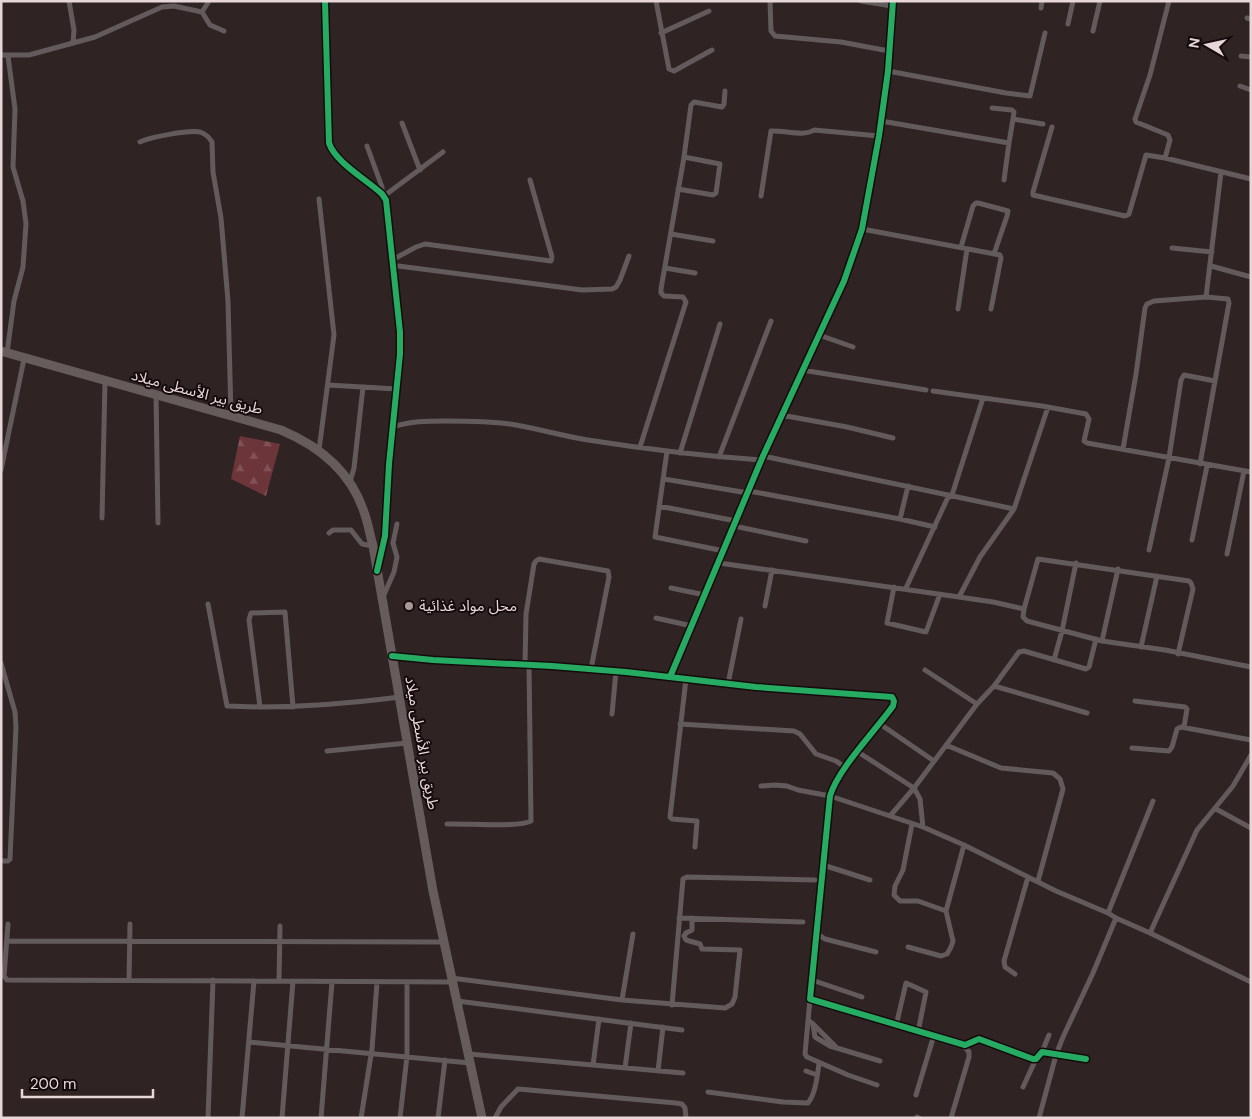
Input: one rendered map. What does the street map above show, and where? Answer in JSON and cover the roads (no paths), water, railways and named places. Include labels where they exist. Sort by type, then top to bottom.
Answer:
[{"type":"main road","name":"طريق بير الأسطى ميلاد","points":[[4,352],[281,430],[309,443],[319,450],[350,482],[364,512],[373,546],[444,942],[470,1058],[481,1118]]},
{"type":"street","points":[[69,1],[74,30],[73,43]]},
{"type":"street","points":[[202,12],[209,1]]},
{"type":"street","points":[[324,1],[328,134],[331,148],[340,159],[383,195]]},
{"type":"street","points":[[656,1],[668,66],[671,70],[674,71],[712,50]]},
{"type":"street","points":[[770,1],[770,31],[775,36],[841,42],[889,51]]},
{"type":"street","points":[[670,677],[762,458],[844,281],[862,229],[879,136],[888,70],[892,4],[861,1]]},
{"type":"street","points":[[1041,8],[1042,1]]},
{"type":"street","points":[[1068,24],[1072,1]]},
{"type":"street","points":[[1093,31],[1100,1]]},
{"type":"street","points":[[1165,158],[1170,140],[1168,135],[1136,122],[1135,119],[1150,75],[1169,1]]},
{"type":"street","points":[[1,55],[29,55],[103,35],[162,7],[174,6],[202,12]]},
{"type":"street","points":[[661,33],[709,11]]},
{"type":"street","points":[[202,12],[207,22],[213,27],[224,31]]},
{"type":"street","points":[[888,70],[1030,96],[1045,33]]},
{"type":"street","points":[[4,352],[23,267],[26,224],[23,201],[13,167],[16,109],[8,56]]},
{"type":"street","points":[[1241,56],[1251,58]]},
{"type":"street","points":[[1240,86],[1251,90]]},
{"type":"street","points":[[640,447],[686,302],[683,297],[664,296],[661,293],[691,104],[694,102],[722,107],[725,91]]},
{"type":"street","points":[[992,108],[1012,110],[1014,112],[1004,180]]},
{"type":"street","points":[[1013,120],[1043,124]]},
{"type":"street","points":[[881,121],[1009,144]]},
{"type":"street","points":[[402,123],[420,170]]},
{"type":"street","points":[[1052,127],[1033,194],[1128,216],[1146,155],[1251,179]]},
{"type":"street","points":[[761,196],[771,131],[804,133],[814,130],[879,136]]},
{"type":"street","points":[[140,142],[172,134],[194,132],[205,134],[212,142],[213,172],[221,218],[228,301],[231,415]]},
{"type":"street","points":[[367,146],[382,187],[400,332],[400,363],[385,536],[377,571]]},
{"type":"street","points":[[383,195],[443,152]]},
{"type":"street","points":[[678,189],[713,195],[716,193],[720,164],[684,157]]},
{"type":"street","points":[[1206,297],[1221,172]]},
{"type":"street","points":[[392,260],[424,244],[551,261],[552,257],[530,180]]},
{"type":"street","points":[[319,199],[334,335],[319,450]]},
{"type":"street","points":[[961,247],[973,206],[978,203],[1008,211],[994,254]]},
{"type":"street","points":[[862,229],[1000,255],[991,309]]},
{"type":"street","points":[[671,234],[713,241]]},
{"type":"street","points":[[1172,248],[1212,252]]},
{"type":"street","points":[[958,309],[967,249]]},
{"type":"street","points":[[393,268],[398,266],[582,290],[612,290],[620,280],[629,256]]},
{"type":"street","points":[[1211,266],[1251,277]]},
{"type":"street","points":[[665,268],[695,273]]},
{"type":"street","points":[[1123,450],[1147,304],[1154,301],[1206,297],[1226,299],[1229,301],[1200,464]]},
{"type":"street","points":[[719,457],[772,321]]},
{"type":"street","points":[[680,453],[720,324]]},
{"type":"street","points":[[819,335],[854,347]]},
{"type":"street","points":[[1,470],[24,359]]},
{"type":"street","points":[[802,370],[926,390]]},
{"type":"street","points":[[1149,550],[1169,458],[1182,377],[1215,380]]},
{"type":"street","points":[[102,518],[105,381]]},
{"type":"street","points":[[328,385],[397,389]]},
{"type":"street","points":[[350,482],[354,468],[363,387]]},
{"type":"street","points":[[933,391],[1086,414],[1089,419],[1084,441],[1090,444],[1251,472]]},
{"type":"street","points":[[156,394],[158,523]]},
{"type":"street","points":[[906,588],[951,495],[983,398]]},
{"type":"street","points":[[959,597],[980,557],[1014,509],[1048,407]]},
{"type":"street","points":[[781,415],[893,438]]},
{"type":"street","points":[[393,427],[405,423],[426,421],[486,422],[680,453],[719,457],[762,458],[908,486],[1014,509]]},
{"type":"street","points":[[667,451],[656,538],[724,551]]},
{"type":"street","points":[[1192,540],[1208,466]]},
{"type":"street","points":[[1227,554],[1244,471]]},
{"type":"street","points":[[664,479],[748,492],[935,526]]},
{"type":"street","points":[[900,519],[908,486]]},
{"type":"street","points":[[659,506],[806,541]]},
{"type":"street","points":[[382,600],[394,572],[397,558],[393,543],[397,524]]},
{"type":"street","points":[[329,533],[333,530],[351,530],[362,544],[373,546]]},
{"type":"street","points":[[447,824],[513,824],[531,821],[526,614],[534,564],[538,559],[608,571],[609,577],[591,669]]},
{"type":"street","points":[[1178,654],[1193,586],[1189,581],[1076,563],[1037,560],[1024,609],[1024,620],[1096,639],[1251,668]]},
{"type":"street","points":[[719,563],[894,586],[1024,609]]},
{"type":"street","points":[[1054,660],[1076,563]]},
{"type":"street","points":[[1102,640],[1118,569]]},
{"type":"street","points":[[765,606],[772,570]]},
{"type":"street","points":[[1141,646],[1157,576]]},
{"type":"street","points":[[894,586],[887,623],[926,632],[940,594]]},
{"type":"street","points":[[671,588],[705,595]]},
{"type":"street","points":[[208,604],[227,706],[292,707],[342,704],[400,697]]},
{"type":"street","points":[[260,707],[249,616],[251,613],[281,611],[286,614],[292,707]]},
{"type":"street","points":[[656,618],[692,626]]},
{"type":"street","points":[[728,684],[741,620]]},
{"type":"street","points":[[890,816],[914,788],[946,744],[977,704],[994,686],[1019,652],[1024,651],[1088,668],[1096,639]]},
{"type":"street","points":[[392,656],[616,671],[728,684],[892,697],[894,700],[893,706],[836,782],[830,796],[805,1054],[808,1059],[819,1064],[877,1084]]},
{"type":"street","points":[[1,663],[16,722],[10,859],[8,861],[1,861]]},
{"type":"street","points":[[925,670],[977,704]]},
{"type":"street","points":[[612,714],[616,671]]},
{"type":"street","points":[[686,679],[670,817],[672,819],[697,821],[695,846]]},
{"type":"street","points":[[994,686],[1087,714]]},
{"type":"street","points":[[1135,701],[1185,707],[1184,727]]},
{"type":"street","points":[[680,724],[794,732],[800,734],[816,754],[836,761],[846,768]]},
{"type":"street","points":[[880,724],[934,761]]},
{"type":"street","points":[[1132,748],[1169,751],[1177,729],[1181,727],[1251,740]]},
{"type":"street","points":[[327,751],[407,743]]},
{"type":"street","points":[[946,744],[1001,768],[1053,773],[1060,779],[1063,789],[1038,881]]},
{"type":"street","points":[[858,752],[914,788],[920,799],[923,828]]},
{"type":"street","points":[[1150,933],[1197,830],[1233,786],[1251,756]]},
{"type":"street","points":[[761,786],[782,785],[830,796],[923,828],[964,845],[1084,904],[1108,913],[1250,981]]},
{"type":"street","points":[[1108,913],[1153,801]]},
{"type":"street","points":[[1216,809],[1251,828]]},
{"type":"street","points":[[912,824],[904,870],[895,886],[894,895],[900,900],[918,901],[946,911]]},
{"type":"street","points":[[908,947],[941,956],[947,954],[953,940],[946,911],[964,845]]},
{"type":"street","points":[[823,865],[870,880]]},
{"type":"street","points":[[1014,974],[1005,967],[1004,961],[1028,877]]},
{"type":"street","points":[[672,1005],[682,882],[685,878],[815,880]]},
{"type":"street","points":[[679,918],[803,922]]},
{"type":"street","points":[[8,924],[4,976],[7,980],[212,980],[407,983],[452,980],[622,1000],[725,1008],[732,1004],[735,997],[740,950],[702,949],[700,944],[686,940],[684,936],[692,930],[692,918]]},
{"type":"street","points":[[1039,1118],[1056,1055],[1116,918]]},
{"type":"street","points":[[129,980],[130,924]]},
{"type":"street","points":[[279,981],[280,926]]},
{"type":"street","points":[[816,932],[825,939],[876,952]]},
{"type":"street","points":[[622,1000],[633,934]]},
{"type":"street","points":[[7,941],[444,942]]},
{"type":"street","points":[[208,1118],[212,980]]},
{"type":"street","points":[[812,980],[862,997]]},
{"type":"street","points":[[242,1118],[254,981]]},
{"type":"street","points":[[282,1118],[293,982]]},
{"type":"street","points":[[321,1118],[332,982]]},
{"type":"street","points":[[362,1118],[371,1053],[377,983]]},
{"type":"street","points":[[400,1118],[407,1056],[407,983]]},
{"type":"street","points":[[896,1026],[906,983],[926,992],[918,1032]]},
{"type":"street","points":[[810,999],[963,1045],[981,1040],[1036,1059]]},
{"type":"street","points":[[457,1002],[682,1030]]},
{"type":"street","points":[[593,1065],[599,1019]]},
{"type":"street","points":[[808,1020],[813,1024],[815,1037],[825,1044],[880,1061]]},
{"type":"street","points":[[625,1068],[631,1023]]},
{"type":"street","points":[[658,1071],[663,1027]]},
{"type":"street","points":[[1023,1087],[1049,1035]]},
{"type":"street","points":[[916,1095],[934,1036]]},
{"type":"street","points":[[249,1042],[445,1060],[470,1058],[593,1065],[683,1073]]},
{"type":"street","points":[[951,1118],[969,1057],[969,1052],[963,1045]]},
{"type":"street","points":[[1042,1052],[1086,1059]]},
{"type":"street","points":[[438,1118],[445,1060]]},
{"type":"street","points":[[708,1092],[808,1103],[811,1099],[819,1064]]},
{"type":"street","points":[[806,1071],[817,1075]]},
{"type":"street","points":[[495,1118],[496,1113],[511,1095],[518,1089],[528,1089],[682,1104],[685,1108],[686,1118]]},
{"type":"place","name":"محل مواد غذائية","points":[[409,606]]}]
